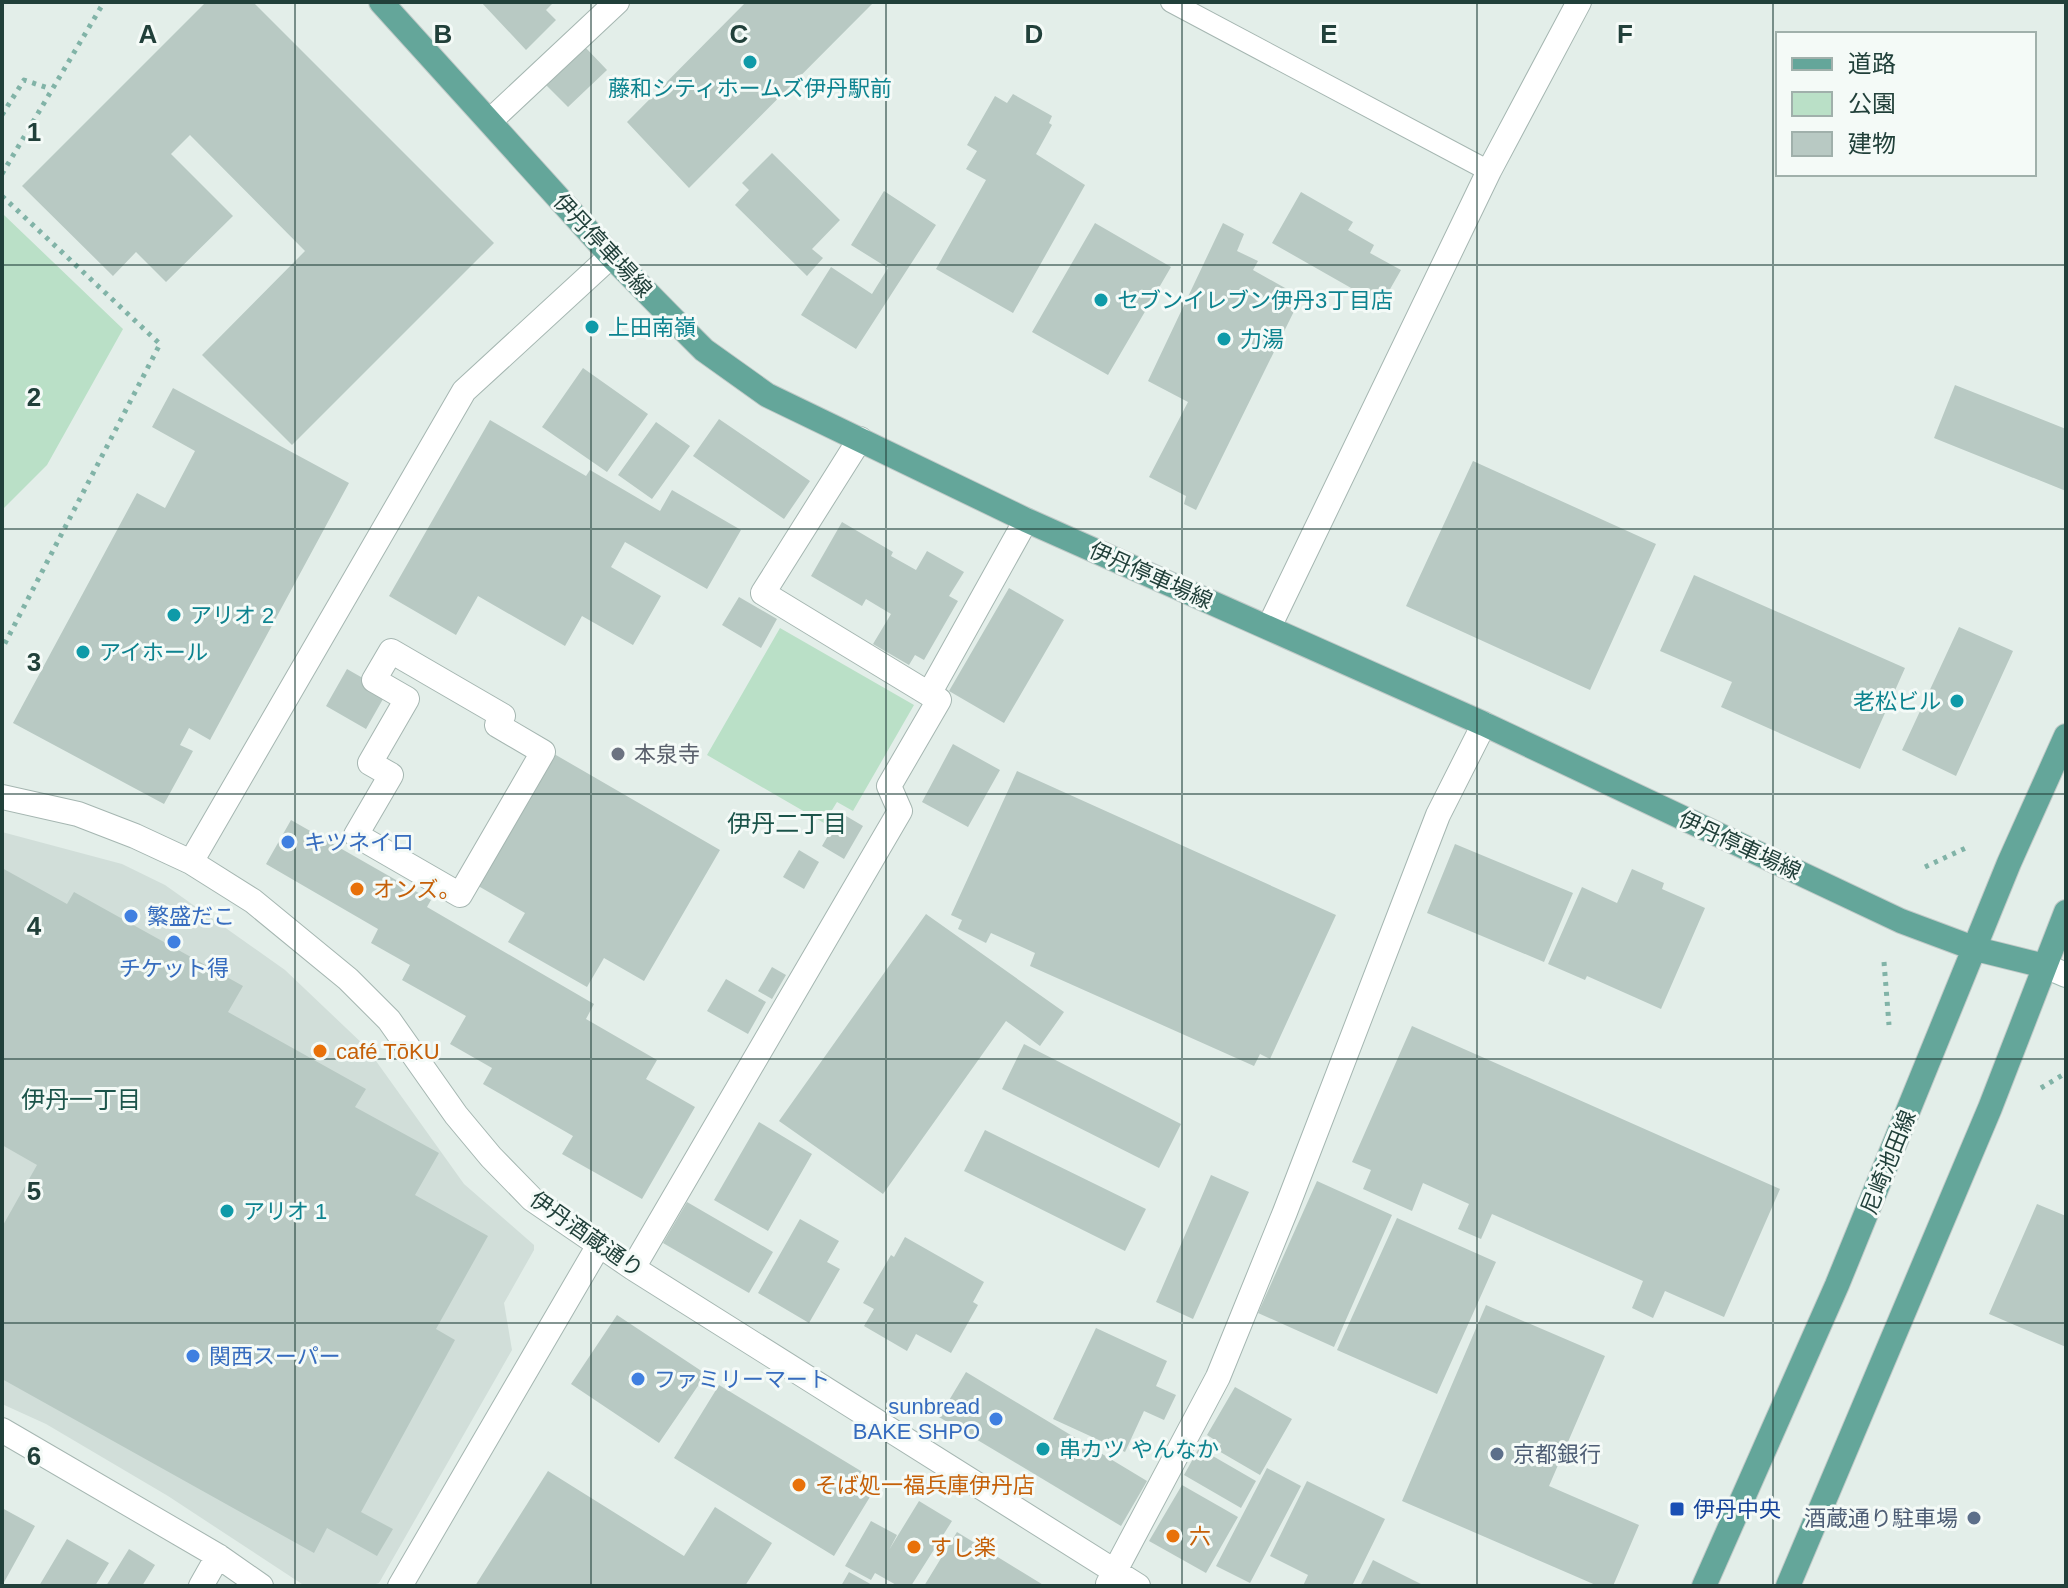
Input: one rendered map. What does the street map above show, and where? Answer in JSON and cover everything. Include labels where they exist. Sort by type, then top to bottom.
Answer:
[{"type":"main road","name":"伊丹停車場線","points":[[381,2],[611,256],[704,350],[739,377],[797,411],[1026,520],[1484,724],[1901,921],[1976,949],[2056,971]]},
{"type":"main road","name":"尼崎池田線","points":[[1704,1586],[1837,1285],[2009,863],[2066,736]]},
{"type":"main road","points":[[1788,1586],[1990,1108],[2056,971],[2066,912]]},
{"type":"street","points":[[490,121],[617,2]]},
{"type":"street","points":[[1269,627],[1489,171],[1579,2]]},
{"type":"street","points":[[191,862],[464,391],[611,256]]},
{"type":"street","points":[[633,1268],[900,811],[889,786],[939,700],[763,593],[860,439]]},
{"type":"street","points":[[929,694],[1026,520]]},
{"type":"street","points":[[391,651],[503,716],[497,725],[543,752],[460,895],[356,835],[391,775],[370,763],[407,699],[374,680],[391,651]]},
{"type":"street","points":[[1110,1579],[1218,1377],[1438,815],[1484,724]]},
{"type":"street","name":"伊丹酒蔵通り","points":[[2,797],[78,814],[135,836],[191,862],[253,901],[348,979],[389,1020],[456,1115],[532,1199],[1110,1579],[1138,1586]]},
{"type":"street","points":[[400,1586],[599,1245]]},
{"type":"street","points":[[2,1430],[218,1556],[261,1586]]},
{"type":"street","points":[[201,1586],[218,1556]]},
{"type":"lane","points":[[1171,2],[1489,171]]},
{"type":"path","points":[[2,174],[104,2]]},
{"type":"path","points":[[2,115],[24,80],[51,89]]},
{"type":"path","points":[[2,196],[160,344],[2,649]]},
{"type":"path","points":[[1925,867],[1970,846]]},
{"type":"path","points":[[1884,962],[1889,1025]]},
{"type":"path","points":[[2040,1089],[2066,1073]]},
{"type":"shaded area","name":"アリオ 1","points":[[2,832],[122,864],[165,885],[285,970],[366,1047],[464,1184],[534,1245],[504,1303],[512,1350],[379,1583],[369,1586],[305,1586],[168,1496],[46,1424],[2,1404]]},
{"type":"green space","points":[[4,215],[123,329],[47,465],[2,510]]},
{"type":"green space","points":[[780,628],[914,705],[853,811],[837,802],[824,823],[707,755]]},
{"type":"building","points":[[206,2],[253,2],[494,243],[292,445],[202,355],[305,251],[190,135],[171,154],[233,216],[166,282],[136,252],[113,276],[22,186]]},
{"type":"building","points":[[481,2],[554,2],[546,10],[556,20],[526,50]]},
{"type":"building","name":"藤和シティホームズ伊丹駅前","points":[[746,2],[874,2],[689,188],[627,122]]},
{"type":"building","points":[[585,47],[607,70],[568,107],[546,85]]},
{"type":"building","points":[[1013,94],[1052,116],[1049,123],[1052,125],[1036,154],[1085,185],[1013,313],[936,269],[986,180],[966,169],[977,151],[967,145],[995,96],[1007,103]]},
{"type":"building","points":[[772,153],[840,220],[812,249],[823,258],[807,276],[735,205],[749,190],[742,183]]},
{"type":"building","points":[[884,191],[936,225],[856,349],[801,315],[831,267],[872,294],[888,268],[851,245]]},
{"type":"building","points":[[1301,192],[1353,222],[1348,230],[1374,245],[1370,253],[1401,270],[1381,305],[1272,243]]},
{"type":"building","name":"セブンイレブン伊丹3丁目店","points":[[1095,223],[1171,267],[1108,375],[1032,332]]},
{"type":"building","name":"力湯","points":[[1223,223],[1244,234],[1237,251],[1258,261],[1253,270],[1301,297],[1196,510],[1184,504],[1186,496],[1149,477],[1188,402],[1148,381]]},
{"type":"building","points":[[583,368],[648,414],[607,472],[542,427]]},
{"type":"building","points":[[1955,385],[2066,429],[2066,491],[1934,438]]},
{"type":"building","name":"アリオ 2","points":[[173,388],[349,483],[210,740],[189,728],[180,745],[193,751],[164,804],[13,723],[137,493],[165,508],[195,451],[152,427]]},
{"type":"building","points":[[719,419],[810,481],[784,519],[693,456]]},
{"type":"building","points":[[490,420],[586,476],[590,470],[660,511],[672,490],[741,530],[707,589],[625,542],[611,567],[661,596],[633,645],[582,616],[565,646],[478,596],[456,635],[389,596]]},
{"type":"building","points":[[656,422],[690,446],[652,499],[618,475]]},
{"type":"building","points":[[1473,461],[1656,544],[1590,690],[1406,606]]},
{"type":"building","points":[[842,522],[893,552],[891,556],[916,570],[927,551],[964,572],[949,596],[958,601],[924,660],[915,655],[909,665],[873,644],[891,614],[866,599],[862,606],[811,576]]},
{"type":"building","points":[[1694,575],[1905,668],[1860,769],[1721,707],[1732,682],[1660,651]]},
{"type":"building","points":[[1009,588],[1064,620],[1004,723],[949,691]]},
{"type":"building","points":[[739,597],[777,619],[761,648],[722,625]]},
{"type":"building","name":"老松ビル","points":[[1959,627],[2013,651],[1956,776],[1902,750]]},
{"type":"building","points":[[347,669],[387,692],[366,729],[326,706]]},
{"type":"building","points":[[953,744],[1000,770],[968,827],[922,802]]},
{"type":"building","points":[[549,751],[720,850],[644,981],[604,958],[587,987],[508,942],[525,913],[473,883]]},
{"type":"building","points":[[1017,771],[1336,915],[1270,1059],[1260,1054],[1254,1066],[1030,966],[1035,953],[991,933],[986,943],[958,929],[962,920],[951,915]]},
{"type":"building","points":[[841,813],[863,826],[844,859],[822,846]]},
{"type":"building","points":[[291,820],[431,900],[427,907],[594,1004],[586,1019],[657,1060],[646,1079],[695,1107],[642,1199],[562,1154],[573,1136],[483,1084],[492,1068],[450,1044],[466,1016],[402,980],[410,965],[371,943],[378,929],[266,864]]},
{"type":"building","points":[[1455,844],[1573,893],[1544,962],[1427,913]]},
{"type":"building","points":[[799,850],[819,862],[804,889],[783,877]]},
{"type":"building","name":"アリオ 1","points":[[2,868],[67,904],[74,892],[243,986],[228,1012],[366,1089],[355,1107],[439,1153],[415,1195],[488,1236],[436,1329],[455,1340],[361,1512],[393,1529],[377,1556],[327,1528],[314,1553],[2,1379],[2,1227],[37,1165],[2,1145]]},
{"type":"building","points":[[1632,869],[1664,883],[1662,889],[1705,908],[1661,1009],[1587,976],[1585,980],[1548,964],[1582,887],[1617,903]]},
{"type":"building","points":[[926,914],[1064,1012],[1040,1046],[1006,1021],[883,1194],[779,1121]]},
{"type":"building","points":[[772,967],[786,975],[772,999],[758,991]]},
{"type":"building","points":[[726,979],[766,1002],[748,1034],[707,1011]]},
{"type":"building","points":[[1412,1026],[1780,1189],[1724,1317],[1665,1291],[1653,1318],[1632,1308],[1643,1281],[1492,1214],[1481,1239],[1458,1229],[1469,1204],[1423,1183],[1412,1211],[1363,1189],[1371,1170],[1352,1162]]},
{"type":"building","points":[[1024,1044],[1181,1124],[1159,1168],[1002,1089]]},
{"type":"building","points":[[759,1122],[812,1154],[768,1231],[714,1200]]},
{"type":"building","points":[[985,1130],[1146,1209],[1125,1251],[964,1171]]},
{"type":"building","points":[[1211,1175],[1249,1192],[1193,1319],[1156,1302]]},
{"type":"building","points":[[1317,1181],[1392,1215],[1334,1347],[1258,1313]]},
{"type":"building","points":[[687,1202],[773,1252],[749,1293],[663,1243]]},
{"type":"building","points":[[2037,1204],[2066,1216],[2066,1347],[1989,1314]]},
{"type":"building","points":[[1397,1218],[1496,1262],[1437,1394],[1337,1350]]},
{"type":"building","points":[[800,1219],[839,1241],[827,1262],[840,1269],[809,1323],[758,1293]]},
{"type":"building","points":[[905,1237],[984,1282],[973,1302],[978,1305],[951,1353],[916,1334],[907,1351],[864,1326],[874,1309],[863,1303]]},
{"type":"building","points":[[1486,1305],[1605,1356],[1549,1486],[1639,1525],[1613,1586],[1598,1586],[1402,1501]]},
{"type":"building","name":"ファミリーマート","points":[[617,1315],[706,1374],[659,1443],[571,1384]]},
{"type":"building","points":[[1096,1328],[1167,1361],[1156,1386],[1176,1395],[1164,1420],[1144,1411],[1125,1452],[1053,1419]]},
{"type":"building","name":"串カツ やんなか","points":[[966,1372],[1147,1481],[1121,1526],[939,1417]]},
{"type":"building","points":[[719,1385],[879,1482],[834,1556],[674,1458]]},
{"type":"building","points":[[1235,1387],[1292,1419],[1260,1475],[1217,1450],[1221,1444],[1207,1435]]},
{"type":"building","points":[[1199,1448],[1256,1481],[1241,1508],[1184,1475]]},
{"type":"building","points":[[1267,1468],[1301,1486],[1250,1583],[1216,1566]]},
{"type":"building","points":[[548,1471],[684,1556],[715,1507],[772,1543],[745,1586],[475,1586]]},
{"type":"building","points":[[1307,1481],[1385,1519],[1352,1586],[1303,1586],[1308,1575],[1270,1556]]},
{"type":"building","points":[[1182,1485],[1238,1517],[1206,1573],[1149,1541]]},
{"type":"building","name":"すし楽","points":[[919,1501],[952,1521],[911,1586],[898,1586],[875,1573],[871,1580],[845,1566],[871,1521],[897,1535],[889,1550]]},
{"type":"building","points":[[2,1508],[35,1526],[2,1586]]},
{"type":"building","points":[[957,1532],[1045,1586],[924,1586]]},
{"type":"building","points":[[67,1539],[109,1563],[95,1586],[39,1586]]},
{"type":"building","points":[[129,1549],[155,1565],[142,1586],[106,1586]]},
{"type":"building","points":[[1373,1560],[1425,1586],[1360,1586]]},
{"type":"building","points":[[849,1572],[874,1586],[841,1586]]},
{"type":"place","name":"藤和シティホームズ伊丹駅前","points":[[750,62]]},
{"type":"place","name":"セブンイレブン伊丹3丁目店","points":[[1101,300]]},
{"type":"place","name":"上田南嶺","points":[[592,327]]},
{"type":"place","name":"力湯","points":[[1224,339]]},
{"type":"place","name":"アリオ 2","points":[[174,615]]},
{"type":"place","name":"アイホール","points":[[83,652]]},
{"type":"place","name":"老松ビル","points":[[1957,701]]},
{"type":"place","name":"本泉寺","points":[[618,754]]},
{"type":"place","name":"キツネイロ","points":[[288,842]]},
{"type":"place","name":"オンズ。","points":[[357,889]]},
{"type":"place","name":"繁盛だこ","points":[[131,916]]},
{"type":"place","name":"チケット得","points":[[174,942]]},
{"type":"place","name":"café TōKU","points":[[320,1051]]},
{"type":"place","name":"アリオ 1","points":[[227,1211]]},
{"type":"place","name":"関西スーパー","points":[[193,1356]]},
{"type":"place","name":"ファミリーマート","points":[[638,1379]]},
{"type":"place","name":"sunbread BAKE SHPO","points":[[996,1419]]},
{"type":"place","name":"串カツ やんなか","points":[[1043,1449]]},
{"type":"place","name":"京都銀行","points":[[1497,1454]]},
{"type":"place","name":"そば処一福兵庫伊丹店","points":[[799,1485]]},
{"type":"place","name":"伊丹中央","points":[[1677,1509]]},
{"type":"place","name":"酒蔵通り駐車場","points":[[1974,1518]]},
{"type":"place","name":"六","points":[[1173,1536]]},
{"type":"place","name":"すし楽","points":[[914,1547]]},
{"type":"district","name":"伊丹二丁目","points":[[787,824]]},
{"type":"district","name":"伊丹一丁目","points":[[81,1100]]}]
